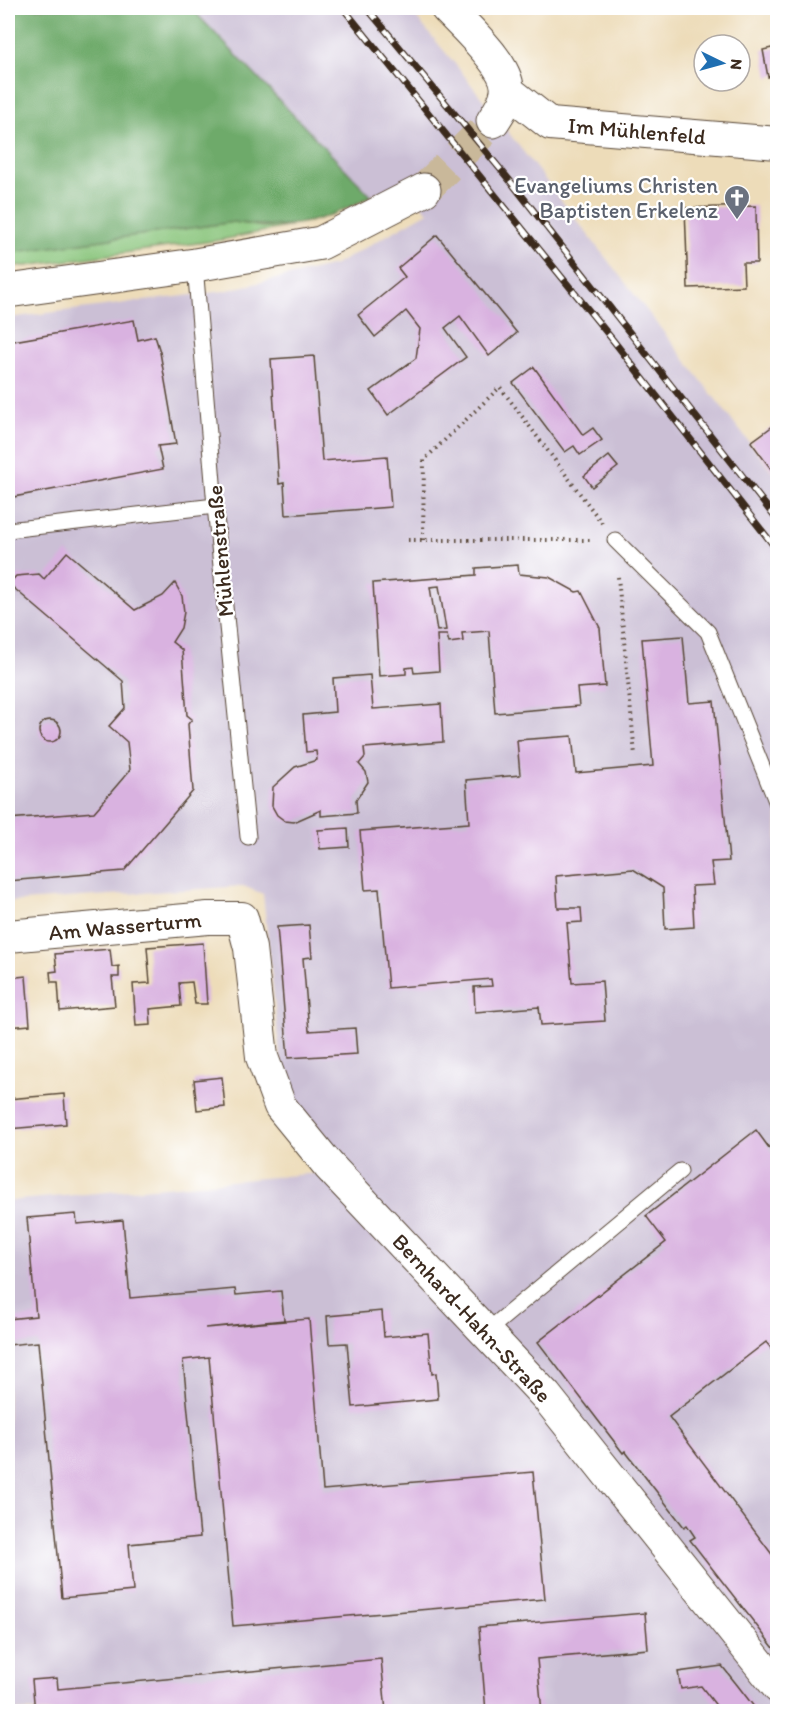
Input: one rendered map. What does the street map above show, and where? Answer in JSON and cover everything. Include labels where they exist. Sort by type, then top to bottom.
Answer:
[{"type":"street","points":[[447,8],[503,73],[507,90],[502,107],[493,121]]},
{"type":"street","name":"Im Mühlenfeld","points":[[507,90],[550,124],[777,143]]},
{"type":"street","points":[[8,291],[195,265],[321,243],[424,190]]},
{"type":"street","name":"Am Wasserturm","points":[[8,936],[208,918],[242,918]]},
{"type":"street","name":"Bernhard-Hahn-Straße","points":[[242,918],[250,948],[262,1057],[280,1106],[329,1166],[546,1396],[777,1687]]},
{"type":"lane","name":"Mühlenstraße","points":[[195,265],[215,506],[248,837]]},
{"type":"lane","points":[[8,530],[215,506]]},
{"type":"lane","points":[[615,540],[708,632],[777,806]]},
{"type":"lane","points":[[486,1332],[680,1171]]},
{"type":"path","points":[[423,540],[424,460],[500,387],[615,540],[636,755]]},
{"type":"path","points":[[408,540],[615,540]]},
{"type":"shaded area","points":[[191,8],[408,8],[456,65],[777,478],[777,1711],[8,1711],[8,1201],[341,1171],[293,1107],[282,1075],[263,894],[243,886],[8,902],[8,318],[224,291],[335,265],[428,212],[402,186],[371,196]]},
{"type":"green space","points":[[8,8],[191,8],[371,196],[337,213],[289,225],[272,226],[234,222],[8,253]]},
{"type":"green space","points":[[234,222],[262,227],[291,226],[221,240],[26,266],[8,265],[8,253]]},
{"type":"building","points":[[776,47],[777,75],[768,77],[763,50]]},
{"type":"building","points":[[756,206],[757,263],[743,263],[744,286],[688,288],[685,208]]},
{"type":"building","points":[[437,235],[517,333],[489,356],[460,316],[445,328],[466,357],[388,415],[371,391],[416,358],[420,329],[406,311],[375,337],[358,315],[405,277],[398,268]]},
{"type":"building","points":[[134,320],[138,340],[155,336],[160,352],[176,444],[158,446],[163,469],[8,498],[8,342]]},
{"type":"building","points":[[314,356],[322,461],[387,456],[391,507],[286,515],[284,483],[279,484],[271,359]]},
{"type":"building","points":[[534,367],[583,435],[593,428],[602,440],[580,455],[574,446],[565,452],[513,383]]},
{"type":"building","points":[[777,423],[777,477],[751,442]]},
{"type":"building","points":[[609,456],[618,467],[592,487],[584,476]]},
{"type":"building","points":[[67,552],[135,610],[163,596],[175,583],[182,596],[184,612],[181,628],[172,642],[182,650],[187,715],[192,719],[188,724],[193,791],[124,871],[8,881],[8,819],[94,812],[130,770],[127,742],[109,726],[125,708],[123,681],[9,584],[16,576],[39,574],[44,579]]},
{"type":"building","points":[[518,565],[519,574],[549,577],[576,592],[581,591],[600,628],[605,686],[577,688],[579,706],[495,713],[489,631],[462,633],[463,641],[449,643],[447,635],[437,635],[439,671],[414,673],[413,667],[406,668],[406,674],[379,676],[373,583],[476,575],[476,568]],"holes":[[[439,586],[446,630],[437,631],[430,587]]]},
{"type":"building","points":[[683,636],[689,703],[714,701],[729,861],[711,862],[714,885],[692,886],[694,927],[665,929],[663,888],[633,869],[556,876],[558,908],[581,908],[582,922],[567,923],[572,983],[602,981],[605,1021],[541,1025],[539,1007],[475,1012],[474,987],[492,986],[491,979],[388,988],[379,889],[365,890],[360,831],[469,823],[466,780],[520,775],[517,740],[572,736],[576,773],[653,766],[642,639]]},
{"type":"building","points":[[370,675],[373,709],[441,704],[443,742],[364,748],[365,757],[359,764],[366,772],[368,782],[356,800],[357,813],[321,816],[321,810],[294,822],[285,821],[277,815],[272,806],[273,787],[295,767],[317,760],[316,751],[306,752],[303,715],[335,712],[333,678]]},
{"type":"building","points":[[50,720],[58,723],[61,731],[58,739],[50,742],[42,739],[39,731],[42,723]]},
{"type":"building","points":[[348,828],[349,847],[320,849],[318,830]]},
{"type":"building","points":[[309,925],[312,957],[303,958],[309,1031],[355,1028],[357,1054],[288,1058],[277,927]]},
{"type":"building","points":[[203,943],[207,1004],[195,1004],[192,982],[179,983],[181,1006],[150,1009],[151,1025],[136,1026],[133,984],[150,983],[147,947]]},
{"type":"building","points":[[110,949],[112,967],[119,966],[119,977],[112,977],[115,1006],[60,1011],[58,982],[51,982],[50,972],[57,971],[55,954]]},
{"type":"building","points":[[26,976],[30,1025],[8,1027],[8,978]]},
{"type":"building","points":[[222,1077],[225,1107],[197,1110],[194,1080]]},
{"type":"building","points":[[64,1094],[66,1124],[8,1129],[8,1099]]},
{"type":"building","points":[[756,1130],[775,1156],[777,1155],[777,1349],[774,1352],[766,1342],[669,1417],[777,1561],[777,1652],[690,1540],[695,1537],[687,1525],[684,1527],[625,1451],[623,1453],[538,1342],[666,1242],[646,1216]]},
{"type":"building","points":[[76,1214],[77,1224],[123,1220],[130,1298],[235,1289],[236,1295],[281,1291],[284,1320],[205,1328],[309,1319],[323,1490],[533,1472],[545,1599],[233,1626],[209,1357],[183,1360],[200,1537],[129,1544],[133,1591],[62,1598],[38,1342],[8,1345],[8,1319],[36,1316],[27,1218]]},
{"type":"building","points":[[382,1311],[384,1337],[428,1333],[432,1374],[436,1373],[438,1399],[353,1407],[347,1343],[329,1344],[327,1316]]},
{"type":"building","points":[[645,1613],[648,1649],[537,1659],[542,1712],[486,1712],[479,1627]]},
{"type":"building","points":[[381,1659],[386,1712],[35,1712],[32,1680],[57,1678],[58,1689]]},
{"type":"building","points":[[722,1666],[758,1712],[721,1712],[701,1686],[681,1689],[678,1672]]},
{"type":"tunnel","points":[[424,190],[493,121]]},
{"type":"railway","points":[[343,8],[612,339],[778,551]]},
{"type":"railway","points":[[367,8],[511,182],[778,521]]},
{"type":"place","name":"Evangeliums Christen Baptisten Erkelenz","points":[[737,221]]}]
